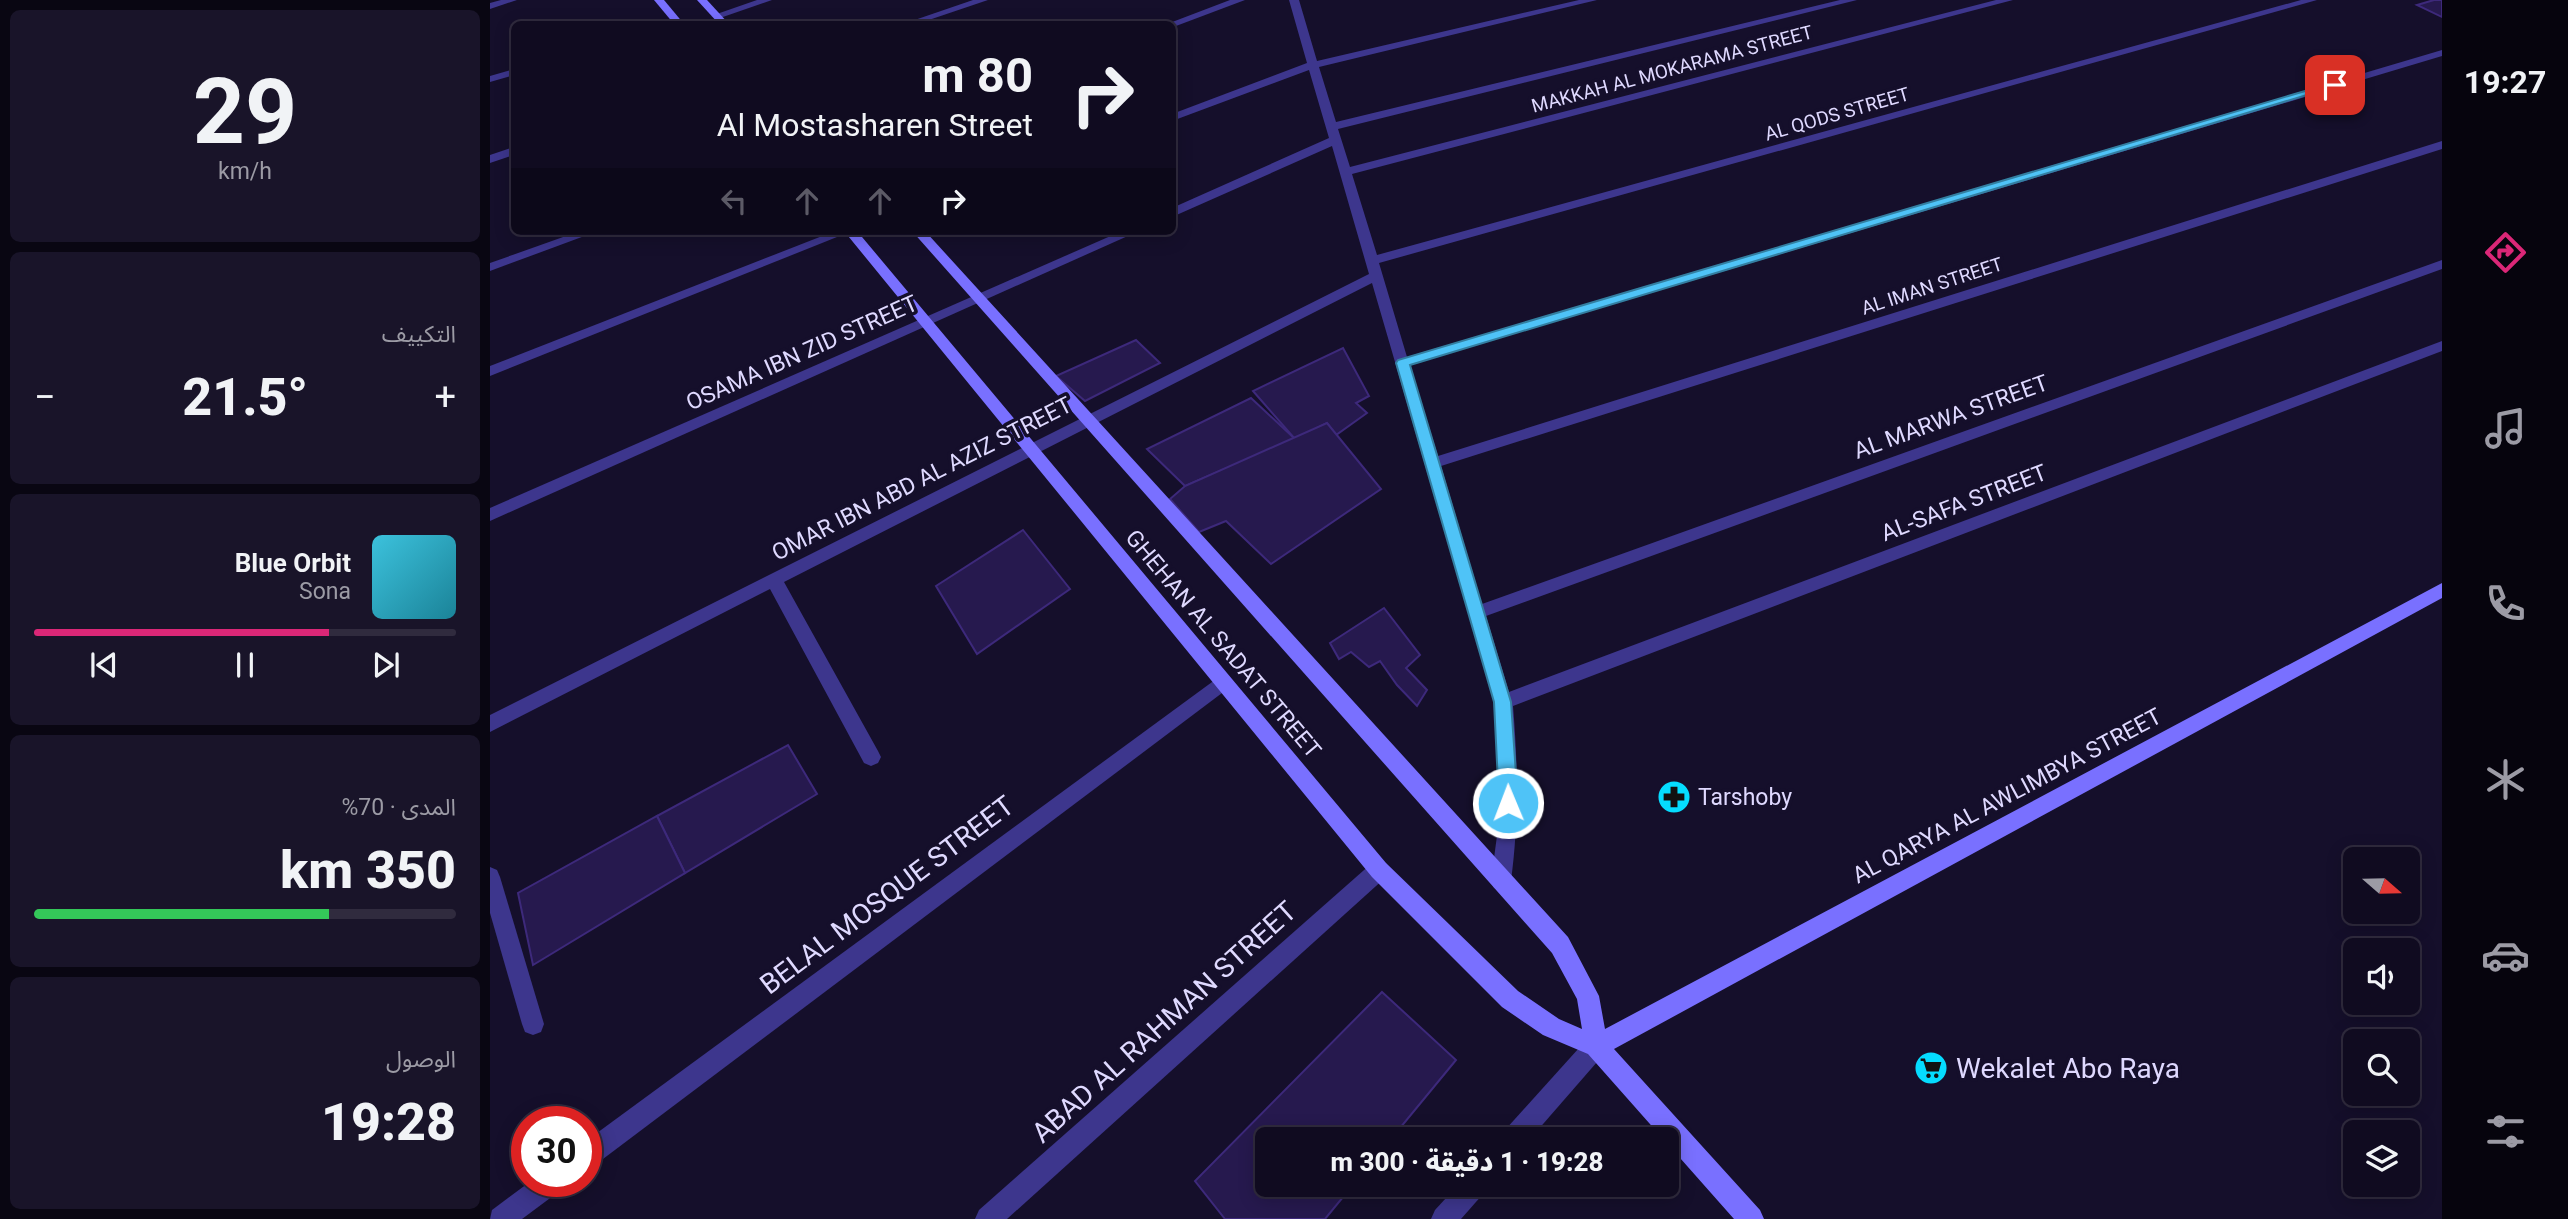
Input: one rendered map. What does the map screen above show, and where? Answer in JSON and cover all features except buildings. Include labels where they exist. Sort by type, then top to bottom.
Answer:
[{"type":"main road","points":[[659,0],[674,21]]},
{"type":"main road","points":[[702,0],[720,20]]},
{"type":"main road","name":"GHEHAN AL SADAT STREET","points":[[851,235],[1379,870],[1510,999],[1551,1027],[1596,1046],[1751,1219]]},
{"type":"main road","name":"GHEHAN AL SADAT STREET","points":[[922,235],[1560,945],[1588,996],[1596,1046]]},
{"type":"main road","name":"AL QARYA AL AWLIMBYA STREET","points":[[1596,1046],[2442,590]]},
{"type":"street","points":[[490,6],[512,0]]},
{"type":"street","points":[[720,20],[767,0]]},
{"type":"street","points":[[917,21],[983,0]]},
{"type":"street","points":[[1176,23],[1240,0]]},
{"type":"street","points":[[1176,116],[1313,65],[1592,0]]},
{"type":"street","points":[[1176,211],[1333,134],[1852,0]]},
{"type":"street","name":"MAKKAH AL MOKARAMA STREET","points":[[1344,172],[2008,0]]},
{"type":"street","name":"AL QODS STREET","points":[[1373,269],[2312,0]]},
{"type":"street","points":[[1297,2],[1344,172],[1503,702],[1509,777],[1501,881]]},
{"type":"street","points":[[1402,363],[2442,53]]},
{"type":"street","points":[[490,79],[511,73]]},
{"type":"street","name":"AL IMAN STREET","points":[[1433,463],[2442,145]]},
{"type":"street","points":[[490,159],[511,153]]},
{"type":"street","points":[[490,267],[581,235]]},
{"type":"street","points":[[490,371],[838,235]]},
{"type":"street","name":"OSAMA IBN ZID STREET","points":[[490,515],[1124,235]]},
{"type":"street","name":"AL MARWA STREET","points":[[1476,613],[2442,264]]},
{"type":"street","name":"OMAR IBN ABD AL AZIZ STREET","points":[[490,724],[1031,449],[1373,269]]},
{"type":"street","name":"AL-SAFA STREET","points":[[1503,702],[2442,346]]},
{"type":"street","points":[[774,580],[871,757]]},
{"type":"street","name":"BELAL MOSQUE STREET","points":[[602,1144],[1223,682]]},
{"type":"street","name":"ABAD AL RAHMAN STREET","points":[[988,1219],[1379,870]]},
{"type":"street","points":[[490,877],[533,1024]]},
{"type":"street","points":[[1525,1127],[1596,1046]]},
{"type":"street","points":[[501,1219],[531,1197]]},
{"type":"street","points":[[1444,1219],[1463,1197]]},
{"type":"place","name":"Tarshoby","points":[[1674,797]]},
{"type":"place","name":"Wekalet Abo Raya","points":[[1931,1068]]},
{"type":"route","points":[[1508,803],[1509,777],[1503,702],[1402,363],[2335,85]]}]
